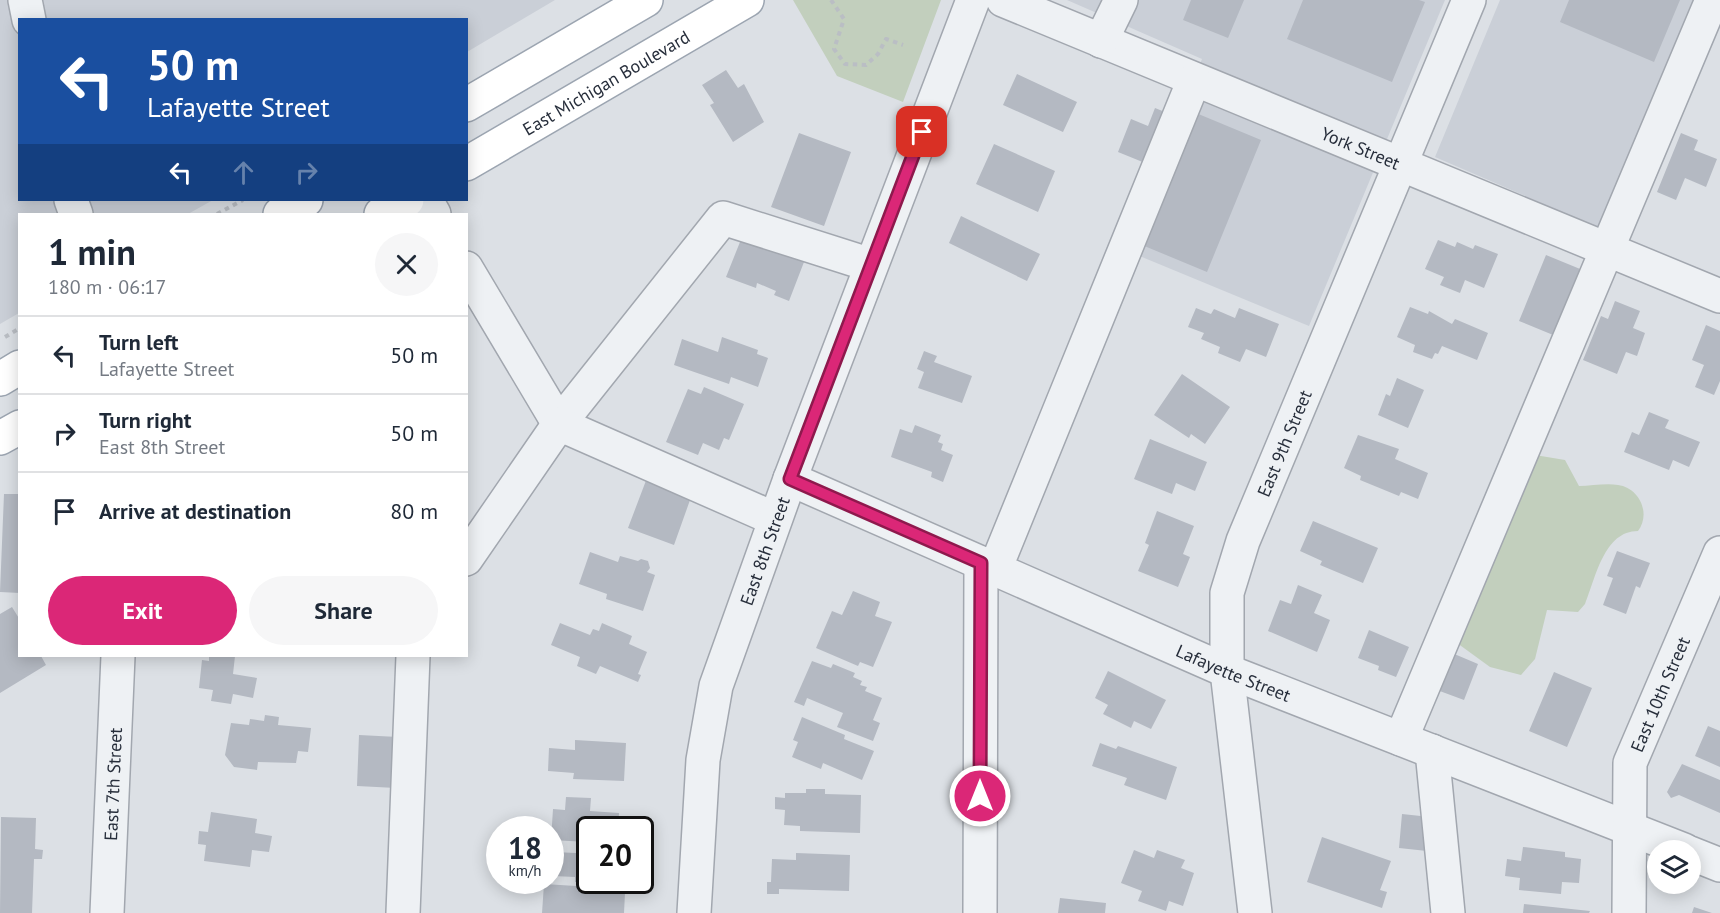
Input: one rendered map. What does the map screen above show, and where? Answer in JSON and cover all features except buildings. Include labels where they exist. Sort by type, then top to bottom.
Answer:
[{"type":"main road","points":[[468,104],[646,0]]},
{"type":"main road","name":"East Michigan Boulevard","points":[[468,163],[747,0]]},
{"type":"main road","points":[[282,213],[304,201]]},
{"type":"main road","points":[[383,213],[405,201]]},
{"type":"main road","points":[[0,379],[18,368]]},
{"type":"main road","points":[[0,438],[18,428]]},
{"type":"street","points":[[25,0],[29,18]]},
{"type":"street","name":"East 8th Street","points":[[694,913],[703,760],[716,686],[790,479],[973,0]]},
{"type":"street","name":"York Street","points":[[1002,0],[1720,296]]},
{"type":"street","points":[[1101,41],[1120,0]]},
{"type":"street","name":"East 9th Street","points":[[1255,913],[1227,671],[1227,593],[1243,541],[1469,0]]},
{"type":"street","points":[[1401,739],[1712,0]]},
{"type":"street","points":[[980,913],[988,566],[1194,80]]},
{"type":"street","points":[[468,556],[559,424],[723,218],[872,265]]},
{"type":"street","points":[[468,271],[559,424],[776,519]]},
{"type":"street","name":"Lafayette Street","points":[[790,479],[1227,671],[1659,840]]},
{"type":"street","name":"East 10th Street","points":[[1629,913],[1630,763],[1720,553]]},
{"type":"street","name":"East 7th Street","points":[[107,913],[118,657]]},
{"type":"street","points":[[403,913],[413,657]]},
{"type":"street","points":[[1432,751],[1448,913]]},
{"type":"street","points":[[1701,857],[1720,865]]},
{"type":"path","points":[[831,0],[844,18],[834,49],[845,64],[866,65],[878,54],[886,39],[903,45]]},
{"type":"path","points":[[219,213],[241,201]]},
{"type":"path","points":[[0,340],[18,329]]},
{"type":"shaded area","points":[[0,0],[555,0],[468,51],[468,18],[18,18],[18,201],[211,201],[190,213],[18,213],[18,314],[0,324]]},
{"type":"shaded area","points":[[1067,0],[1445,0],[1309,326],[1125,250],[1202,59]]},
{"type":"shaded area","points":[[1500,0],[1712,0],[1613,234],[1435,157]]},
{"type":"green space","points":[[793,0],[941,0],[903,102],[837,76]]},
{"type":"green space","points":[[1535,455],[1565,460],[1579,486],[1609,484],[1626,487],[1637,496],[1641,503],[1643,517],[1638,531],[1626,533],[1609,547],[1585,604],[1578,612],[1547,610],[1535,659],[1521,675],[1490,667],[1457,643]]},
{"type":"route","points":[[922,132],[790,479],[981,563],[980,796]]}]
